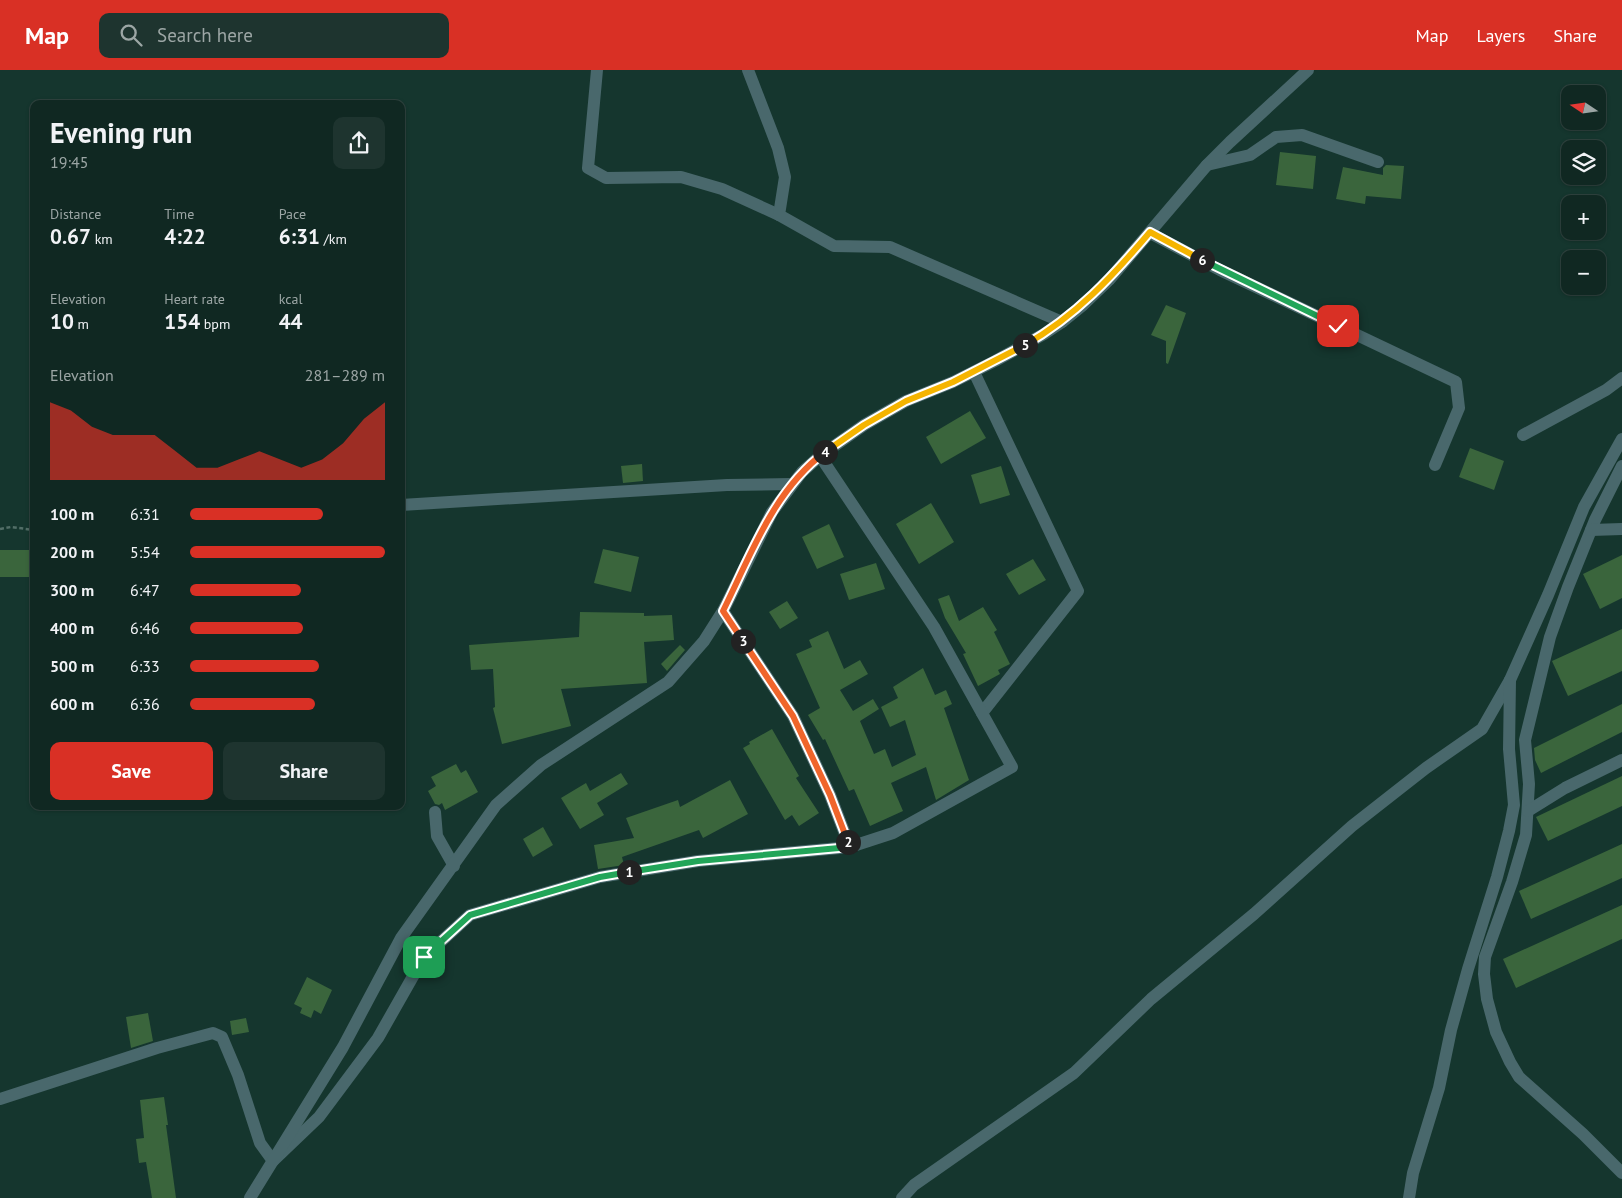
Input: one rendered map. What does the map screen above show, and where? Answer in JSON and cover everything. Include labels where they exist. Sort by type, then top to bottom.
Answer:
[{"type":"street","points":[[597,70],[588,168],[606,178],[681,178],[722,189],[780,215],[834,246],[890,247],[1062,322]]},
{"type":"street","points":[[748,70],[778,148],[785,177],[780,215]]},
{"type":"street","points":[[250,1198],[343,1047],[401,938],[496,805],[541,765],[668,682],[704,641],[723,611],[772,512],[792,484],[820,456],[864,425],[906,401],[974,372],[1044,334],[1062,322],[1109,280],[1207,165],[1308,70]]},
{"type":"street","points":[[1207,165],[1250,155],[1276,137],[1302,136],[1378,162]]},
{"type":"street","points":[[1150,232],[1220,270],[1456,382],[1459,408],[1435,465]]},
{"type":"street","points":[[974,372],[1078,591],[982,713]]},
{"type":"street","points":[[1523,435],[1606,390],[1622,378]]},
{"type":"street","points":[[902,1198],[914,1185],[1074,1073],[1151,999],[1254,914],[1352,826],[1426,768],[1482,729],[1510,680],[1584,508],[1622,439]]},
{"type":"street","points":[[273,1162],[319,1117],[378,1038],[424,957],[470,915],[600,877],[698,861],[850,847],[893,833],[1012,767],[934,627],[820,456]]},
{"type":"street","points":[[1622,466],[1591,530],[1550,637],[1525,740],[1529,784],[1526,835],[1485,957],[1484,974],[1487,999],[1496,1032],[1519,1077],[1583,1134],[1622,1173]]},
{"type":"street","points":[[405,505],[727,484],[792,484]]},
{"type":"street","points":[[1591,530],[1622,529]]},
{"type":"street","points":[[723,611],[793,716],[830,795],[850,847]]},
{"type":"street","points":[[1409,1198],[1413,1174],[1440,1088],[1451,1030],[1509,831],[1514,805],[1509,749],[1510,680]]},
{"type":"street","points":[[1528,811],[1565,788],[1622,760]]},
{"type":"street","points":[[435,812],[437,836],[454,866]]},
{"type":"street","points":[[0,1099],[157,1048],[214,1033],[222,1037],[238,1075],[258,1138],[273,1162]]},
{"type":"path","points":[[0,529],[11,527],[30,529]]},
{"type":"building","points":[[1280,152],[1316,156],[1313,189],[1276,185]]},
{"type":"building","points":[[1386,165],[1404,166],[1401,199],[1366,196],[1365,204],[1336,199],[1343,167],[1383,175],[1383,168]]},
{"type":"building","points":[[1166,305],[1186,313],[1168,364],[1166,363],[1166,341],[1151,335]]},
{"type":"building","points":[[970,411],[986,438],[941,464],[926,437]]},
{"type":"building","points":[[1470,448],[1504,461],[1494,490],[1459,477]]},
{"type":"building","points":[[642,464],[643,481],[623,483],[621,466]]},
{"type":"building","points":[[1001,466],[1010,495],[980,504],[971,475]]},
{"type":"building","points":[[931,503],[954,542],[919,564],[896,524]]},
{"type":"building","points":[[829,524],[844,557],[817,569],[802,537]]},
{"type":"building","points":[[603,549],[639,557],[631,592],[594,583]]},
{"type":"building","points":[[0,550],[30,550],[30,577],[0,577]]},
{"type":"building","points":[[1622,555],[1622,598],[1600,609],[1583,574]]},
{"type":"building","points":[[1033,559],[1046,580],[1019,595],[1006,574]]},
{"type":"building","points":[[876,563],[885,589],[849,600],[840,574]]},
{"type":"building","points":[[949,595],[959,621],[983,607],[997,630],[994,632],[1010,664],[998,670],[1000,674],[978,686],[963,654],[966,653],[945,618],[938,599]]},
{"type":"building","points":[[787,601],[798,618],[780,629],[769,612]]},
{"type":"building","points":[[580,612],[644,613],[644,616],[672,615],[674,640],[644,642],[647,683],[561,689],[571,726],[502,744],[493,708],[495,707],[493,669],[471,670],[469,645],[579,637]]},
{"type":"building","points":[[1622,629],[1622,671],[1568,696],[1552,661]]},
{"type":"building","points":[[828,631],[844,669],[860,660],[868,674],[840,690],[853,711],[873,699],[879,709],[860,721],[874,754],[885,749],[892,767],[916,755],[905,720],[890,727],[881,707],[898,698],[893,687],[923,668],[935,695],[946,690],[952,704],[944,708],[969,780],[936,800],[926,767],[891,783],[903,811],[870,826],[854,789],[849,791],[825,739],[823,740],[808,715],[820,708],[796,654],[812,647],[809,640]]},
{"type":"building","points":[[680,645],[685,650],[667,671],[661,664]]},
{"type":"building","points":[[1622,704],[1622,732],[1541,773],[1535,760],[1534,748]]},
{"type":"building","points":[[772,729],[799,776],[796,778],[819,813],[799,826],[792,815],[785,820],[743,748],[750,744],[749,742]]},
{"type":"building","points":[[456,764],[461,773],[466,770],[478,792],[445,810],[442,803],[439,805],[435,804],[428,791],[436,786],[431,777]]},
{"type":"building","points":[[621,773],[628,784],[597,803],[604,815],[580,829],[561,798],[586,783],[590,791]]},
{"type":"building","points":[[1622,776],[1622,806],[1548,841],[1536,817]]},
{"type":"building","points":[[730,780],[748,814],[703,838],[699,830],[622,857],[624,865],[598,869],[594,845],[634,838],[626,818],[678,800],[680,807]]},
{"type":"building","points":[[543,827],[553,845],[533,857],[523,839]]},
{"type":"building","points":[[1622,844],[1622,878],[1531,919],[1519,891]]},
{"type":"building","points":[[1622,905],[1622,939],[1516,988],[1503,959]]},
{"type":"building","points":[[307,977],[332,990],[321,1014],[314,1010],[311,1018],[300,1013],[302,1008],[294,1004]]},
{"type":"building","points":[[148,1013],[153,1041],[131,1048],[126,1017]]},
{"type":"building","points":[[246,1018],[249,1032],[232,1035],[230,1021]]},
{"type":"building","points":[[164,1097],[176,1198],[152,1198],[146,1162],[139,1163],[136,1139],[144,1138],[140,1100]]},
{"type":"route","points":[[424,957],[470,915],[600,877],[698,861],[850,847],[830,795],[793,716],[723,611],[772,512],[802,472],[843,439],[906,401],[995,362],[1062,322],[1109,280],[1150,232],[1220,270],[1338,326]]}]
